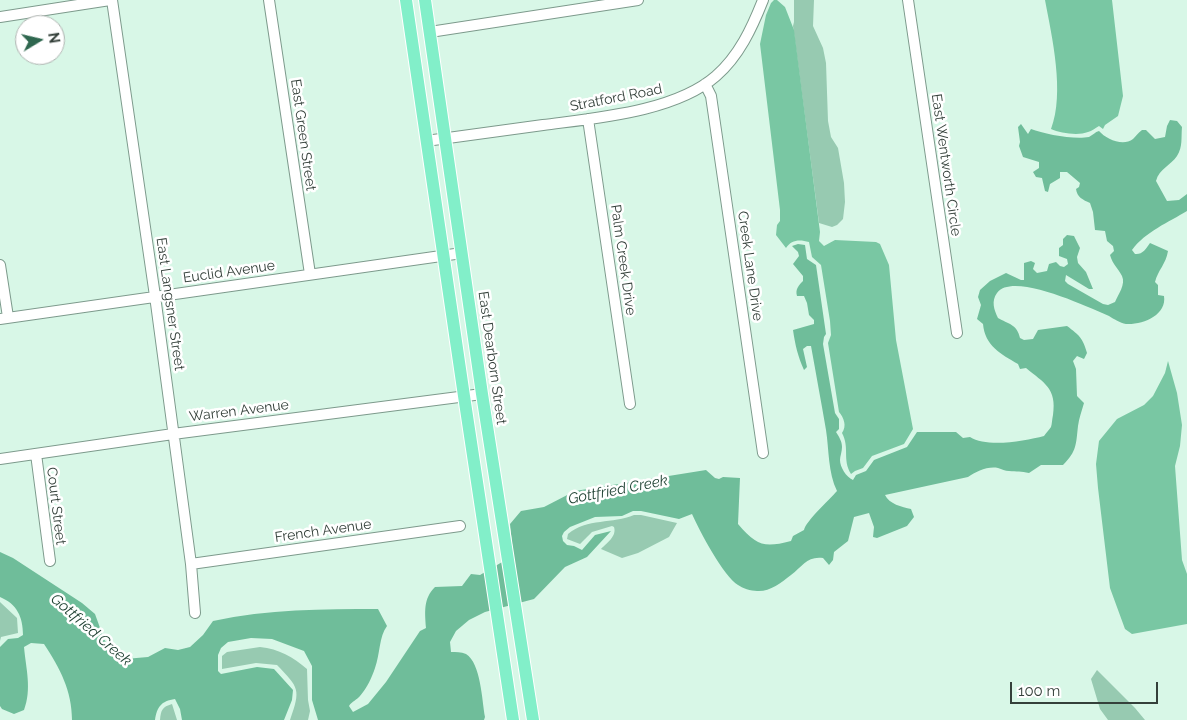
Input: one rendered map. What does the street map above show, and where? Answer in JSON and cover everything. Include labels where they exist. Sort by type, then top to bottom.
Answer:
[{"type":"main road","points":[[406,0],[513,720]]},
{"type":"main road","name":"East Dearborn Street","points":[[425,0],[482,394],[533,720]]},
{"type":"street","points":[[0,17],[111,0]]},
{"type":"street","name":"East Langsner Street","points":[[111,0],[155,296],[191,564],[195,613]]},
{"type":"street","name":"East Green Street","points":[[269,0],[310,274]]},
{"type":"street","points":[[430,32],[638,0]]},
{"type":"street","name":"Stratford Road","points":[[426,141],[588,119],[678,99],[716,76],[740,48],[752,28],[763,0]]},
{"type":"street","name":"East Wentworth Circle","points":[[908,0],[957,333]]},
{"type":"street","name":"Creek Lane Drive","points":[[705,84],[712,96],[763,453]]},
{"type":"street","name":"Palm Creek Drive","points":[[588,119],[630,404]]},
{"type":"street","name":"Euclid Avenue","points":[[4,318],[462,252]]},
{"type":"street","points":[[0,265],[4,318]]},
{"type":"street","name":"Warren Avenue","points":[[0,459],[173,434],[482,394]]},
{"type":"street","name":"Court Street","points":[[36,454],[50,561]]},
{"type":"street","name":"French Avenue","points":[[191,564],[460,526]]},
{"type":"shaded area","points":[[774,0],[777,0],[785,7],[794,30],[820,232],[819,241],[824,246],[835,240],[876,242],[880,244],[889,265],[896,340],[913,429],[904,444],[872,456],[863,468],[851,474],[848,469],[846,444],[842,433],[844,422],[839,412],[828,343],[831,335],[830,321],[821,265],[812,257],[809,242],[796,241],[790,243],[786,248],[776,235],[777,225],[780,221],[780,210],[760,44],[766,15]]},
{"type":"shaded area","points":[[794,0],[814,0],[813,26],[823,48],[826,63],[828,121],[831,137],[838,148],[845,202],[843,219],[832,227],[819,223],[793,26]]},
{"type":"shaded area","points":[[1045,0],[1112,0],[1123,96],[1118,116],[1105,125],[1103,129],[1099,126],[1089,132],[1074,134],[1051,129],[1055,115],[1057,82],[1054,48]]},
{"type":"shaded area","points":[[1168,361],[1177,393],[1182,425],[1180,446],[1175,466],[1182,560],[1187,574],[1187,624],[1132,634],[1125,629],[1110,588],[1096,464],[1099,441],[1117,419],[1144,405],[1153,396],[1165,373]]},
{"type":"shaded area","points":[[634,515],[677,523],[669,537],[638,553],[622,558],[601,549],[613,536],[615,530],[612,526],[592,532],[580,544],[567,539],[568,534],[583,526],[618,520]]},
{"type":"shaded area","points":[[0,602],[17,618],[18,633],[1,637],[0,641]]},
{"type":"shaded area","points":[[260,647],[285,654],[307,669],[310,711],[308,720],[290,720],[296,702],[296,690],[294,684],[277,665],[256,663],[222,669],[222,656],[227,652]]},
{"type":"shaded area","points":[[1097,670],[1145,720],[1108,720],[1100,709],[1091,679]]},
{"type":"shaded area","points":[[172,704],[177,720],[160,720],[163,709]]},
{"type":"water","name":"Gottfried Creek","points":[[1170,120],[1177,121],[1182,127],[1180,149],[1177,156],[1162,170],[1156,181],[1167,201],[1179,200],[1187,194],[1187,211],[1150,233],[1132,250],[1135,254],[1140,254],[1150,243],[1168,251],[1166,260],[1155,282],[1158,285],[1158,295],[1164,296],[1162,309],[1146,321],[1126,324],[1069,299],[1034,288],[1006,287],[997,293],[994,299],[994,309],[998,318],[1014,327],[1019,333],[1020,338],[1024,340],[1033,339],[1038,330],[1067,326],[1078,335],[1084,344],[1087,353],[1084,359],[1077,356],[1073,361],[1076,369],[1077,396],[1084,403],[1078,423],[1075,447],[1071,456],[1063,465],[1041,465],[1029,473],[990,468],[978,471],[968,477],[885,495],[893,503],[911,509],[914,517],[907,526],[877,538],[873,537],[874,527],[869,513],[854,517],[848,541],[834,552],[833,560],[829,565],[823,558],[809,560],[779,584],[761,591],[744,588],[732,580],[712,552],[692,514],[679,519],[633,511],[622,516],[595,517],[570,527],[562,536],[563,541],[567,545],[582,550],[595,535],[611,531],[587,557],[565,567],[534,599],[485,612],[469,620],[456,631],[450,642],[451,652],[466,654],[475,665],[482,692],[484,720],[318,720],[312,700],[312,666],[304,651],[272,639],[251,638],[228,642],[221,648],[218,655],[218,671],[221,674],[257,667],[274,669],[293,690],[292,700],[284,720],[182,720],[180,709],[175,699],[160,705],[155,720],[72,720],[70,699],[64,680],[55,662],[44,644],[31,643],[24,647],[28,694],[24,710],[14,714],[2,709],[0,706],[0,647],[8,639],[18,638],[23,635],[22,622],[15,607],[0,597],[0,552],[13,558],[82,603],[95,614],[104,639],[113,654],[125,659],[148,657],[165,648],[178,650],[190,647],[203,635],[213,621],[275,612],[378,609],[387,626],[382,635],[377,663],[371,679],[363,693],[349,706],[353,712],[368,704],[386,682],[420,631],[426,628],[425,611],[428,596],[435,587],[462,586],[471,574],[480,575],[509,558],[513,553],[510,524],[521,511],[544,507],[575,491],[706,470],[719,479],[723,477],[740,478],[738,524],[751,537],[756,541],[767,544],[791,541],[793,536],[804,530],[813,516],[837,491],[830,469],[826,430],[811,346],[803,349],[807,367],[804,370],[798,355],[793,330],[814,324],[814,320],[809,315],[804,296],[797,296],[797,289],[803,281],[803,276],[793,264],[799,256],[792,246],[798,244],[805,245],[807,259],[816,265],[826,334],[823,344],[835,413],[839,419],[839,429],[836,432],[842,445],[840,463],[850,479],[853,480],[856,475],[866,471],[874,460],[907,447],[917,432],[956,432],[963,438],[970,437],[996,443],[1027,440],[1044,436],[1052,424],[1054,406],[1051,392],[1044,382],[1026,368],[1020,369],[1018,364],[1000,353],[990,344],[984,332],[983,324],[977,319],[981,305],[978,297],[980,290],[990,281],[1006,273],[1024,280],[1024,263],[1031,261],[1035,263],[1033,269],[1037,273],[1047,271],[1049,264],[1056,262],[1064,267],[1068,264],[1067,259],[1059,256],[1059,248],[1063,245],[1063,239],[1067,235],[1074,236],[1080,248],[1077,257],[1078,263],[1086,272],[1093,289],[1089,289],[1066,275],[1065,281],[1068,284],[1108,305],[1115,302],[1123,279],[1110,255],[1114,251],[1113,246],[1107,241],[1105,231],[1095,230],[1090,203],[1078,194],[1076,189],[1080,183],[1067,172],[1060,172],[1060,178],[1050,184],[1048,192],[1045,191],[1042,178],[1036,177],[1033,172],[1039,168],[1039,162],[1023,157],[1019,146],[1018,127],[1021,124],[1028,134],[1031,129],[1051,135],[1075,138],[1089,137],[1099,131],[1110,139],[1124,142],[1133,139],[1142,130],[1146,130],[1155,139],[1165,137]]}]
